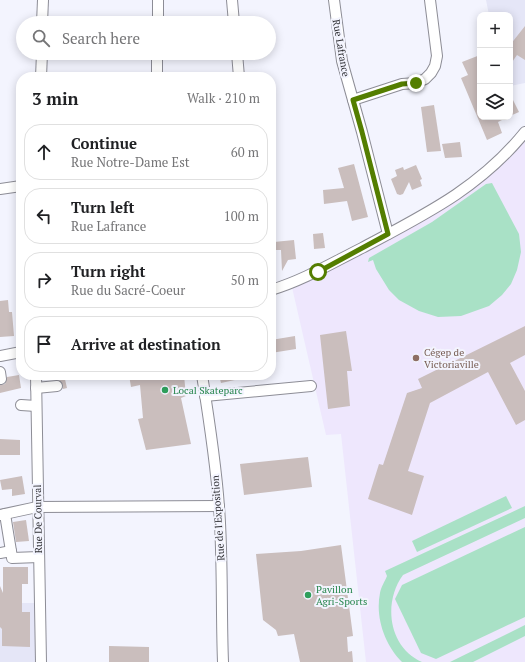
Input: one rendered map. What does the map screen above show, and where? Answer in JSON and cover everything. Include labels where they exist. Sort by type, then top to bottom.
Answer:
[{"type":"street","points":[[42,16],[43,0]]},
{"type":"street","points":[[158,0],[158,16]]},
{"type":"street","points":[[232,0],[233,16]]},
{"type":"street","name":"Rue Lafrance","points":[[334,0],[342,60],[388,234]]},
{"type":"street","points":[[353,100],[402,84],[416,83],[425,79],[431,73],[435,66],[437,56],[430,0]]},
{"type":"street","points":[[41,72],[42,60]]},
{"type":"street","points":[[157,60],[157,72]]},
{"type":"street","points":[[238,60],[239,72]]},
{"type":"street","points":[[276,288],[318,272],[428,213],[463,191],[484,175],[514,146],[525,132]]},
{"type":"street","points":[[0,189],[16,187]]},
{"type":"street","points":[[0,356],[16,353]]},
{"type":"street","name":"Rue De Courval","points":[[36,380],[37,507],[41,662]]},
{"type":"street","name":"Rue de l'Exposition","points":[[203,380],[213,446],[219,506],[223,662]]},
{"type":"street","points":[[36,388],[57,386]]},
{"type":"street","points":[[205,396],[311,386]]},
{"type":"street","points":[[22,405],[36,406]]},
{"type":"street","points":[[39,557],[12,558],[3,515],[37,507],[219,506]]},
{"type":"street","points":[[0,553],[11,551]]},
{"type":"shaded area","points":[[486,0],[525,0],[525,83],[513,85],[513,12],[488,12]]},
{"type":"shaded area","name":"Cégep de Victoriaville","points":[[525,132],[525,662],[366,662],[341,434],[326,435],[291,283],[442,204]]},
{"type":"shaded area","points":[[0,603],[46,603],[46,662],[0,662]]},
{"type":"green space","points":[[492,183],[519,234],[521,252],[517,270],[511,284],[502,295],[489,306],[461,316],[438,317],[419,311],[399,300],[389,290],[376,269],[373,260],[368,262],[369,258],[432,222],[486,184]]},
{"type":"green space","points":[[506,496],[512,508],[417,552],[412,541]]},
{"type":"green space","points":[[525,506],[525,518],[403,575],[393,598],[391,610],[392,623],[402,646],[411,655],[422,662],[402,662],[386,639],[380,621],[379,602],[382,586],[387,576],[385,571]]},
{"type":"green space","points":[[525,527],[525,617],[436,659],[421,653],[395,599],[402,585]]},
{"type":"green space","points":[[525,625],[525,636],[473,662],[450,662]]},
{"type":"building","points":[[525,26],[525,60],[517,55],[513,61],[513,41]]},
{"type":"building","points":[[477,56],[477,116],[461,78],[468,75],[462,62]]},
{"type":"building","points":[[513,100],[519,112],[513,115]]},
{"type":"building","points":[[434,105],[441,151],[427,152],[421,107]]},
{"type":"building","points":[[479,120],[502,120],[498,122],[502,133],[487,140]]},
{"type":"building","points":[[460,142],[462,157],[445,158],[442,144]]},
{"type":"building","points":[[354,164],[368,217],[352,221],[347,201],[324,204],[323,190],[344,188],[338,168]]},
{"type":"building","points":[[416,165],[422,179],[420,180],[422,186],[412,190],[409,182],[403,194],[397,194],[391,179],[397,176],[395,170],[403,167],[404,170]]},
{"type":"building","points":[[323,233],[325,248],[314,249],[313,234]]},
{"type":"building","points":[[294,240],[296,259],[288,260],[282,271],[281,250],[276,250],[276,242]]},
{"type":"building","points":[[8,300],[9,312],[12,312],[14,336],[0,337],[0,301]]},
{"type":"building","name":"Cégep de Victoriaville","points":[[525,326],[525,355],[510,363],[525,391],[525,420],[516,425],[488,372],[430,403],[408,471],[424,476],[412,515],[368,499],[379,464],[383,465],[407,393],[422,388],[418,379]]},
{"type":"building","points":[[346,331],[352,371],[347,371],[350,406],[328,409],[320,335]]},
{"type":"building","points":[[295,336],[296,349],[276,352],[276,339]]},
{"type":"building","points":[[16,376],[16,380],[20,380],[21,388],[0,393],[0,385],[5,384],[7,377]]},
{"type":"building","points":[[59,380],[65,380],[67,388],[63,389],[62,383]]},
{"type":"building","points":[[130,380],[184,380],[186,396],[181,398],[191,444],[146,450],[138,419],[143,418],[140,385],[131,387]]},
{"type":"building","points":[[220,380],[235,380],[221,383]]},
{"type":"building","points":[[0,439],[20,440],[20,455],[0,455]]},
{"type":"building","points":[[308,457],[312,487],[244,495],[240,464]]},
{"type":"building","points":[[22,476],[25,494],[12,496],[12,489],[2,490],[0,480]]},
{"type":"building","points":[[26,520],[29,541],[16,542],[13,522]]},
{"type":"building","points":[[341,545],[353,636],[347,637],[348,652],[352,651],[353,662],[300,662],[294,634],[278,636],[276,630],[263,620],[256,554],[301,551]]},
{"type":"building","points":[[3,567],[28,567],[28,584],[22,584],[22,612],[30,612],[30,647],[2,646],[2,629],[0,627],[0,586],[3,593]]},
{"type":"building","points":[[109,646],[149,647],[149,662],[109,662]]},
{"type":"place","name":"Cégep de Victoriaville","points":[[416,358]]},
{"type":"place","name":"Local Skateparc","points":[[165,390]]},
{"type":"place","name":"Pavillon Agri-Sports","points":[[308,595]]},
{"type":"route","points":[[318,272],[388,234],[353,100],[402,84],[416,83]]}]
